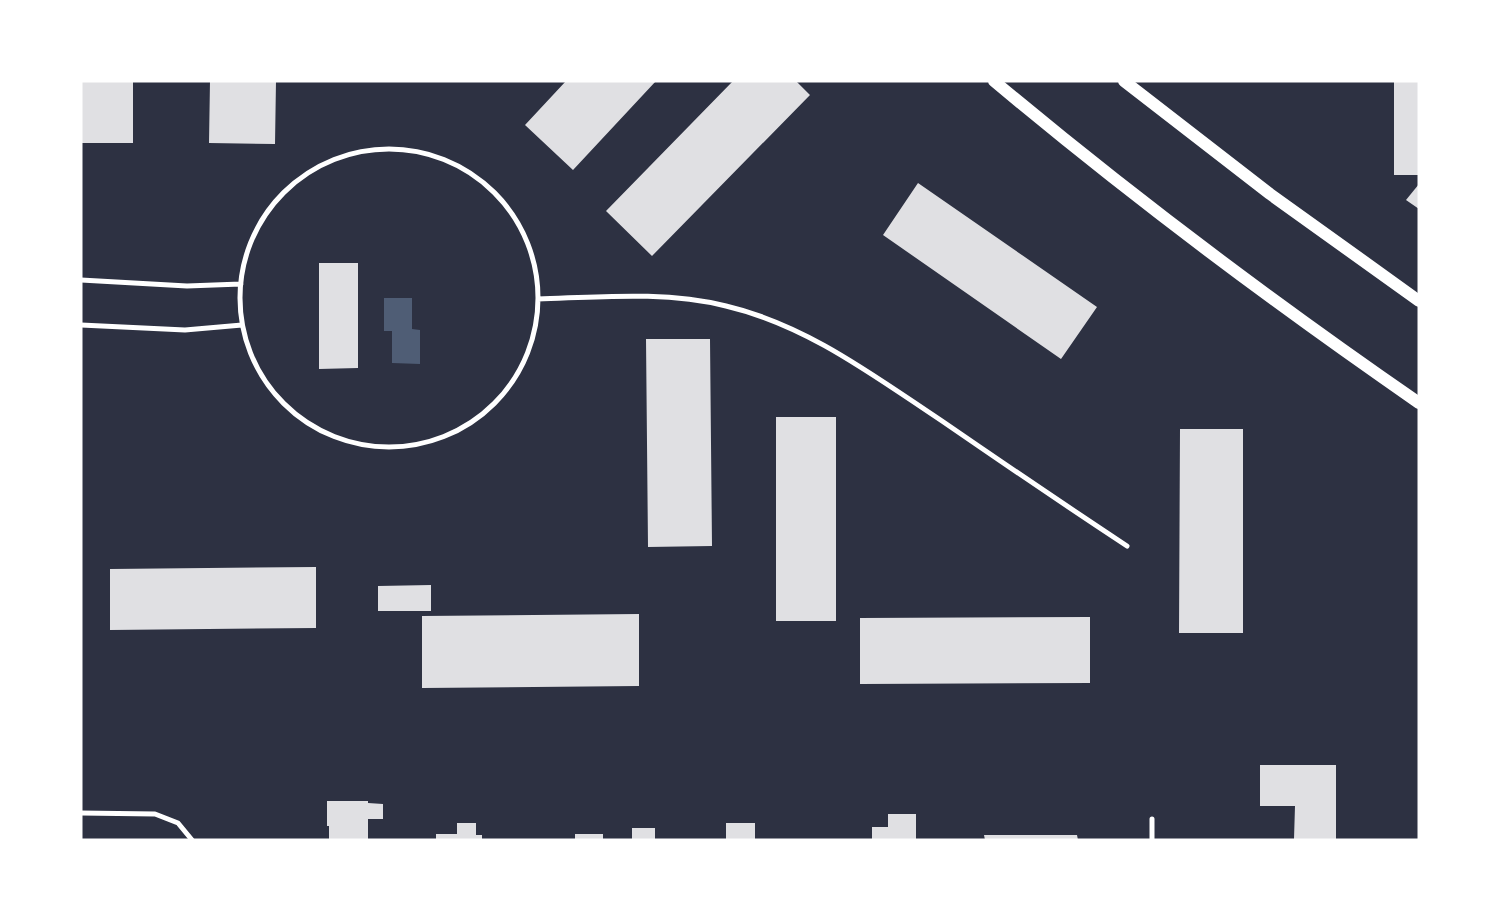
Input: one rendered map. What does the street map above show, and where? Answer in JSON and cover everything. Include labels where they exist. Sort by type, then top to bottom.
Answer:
[{"type":"main road","points":[[994,81],[1242,277],[1419,403]]},
{"type":"main road","points":[[1124,81],[1270,194],[1419,301]]},
{"type":"street","points":[[392,149],[418,151],[442,158],[472,174],[494,192],[512,214],[524,234],[534,266],[538,299],[536,321],[528,352],[518,372],[499,399],[483,414],[455,432],[435,440],[403,447],[368,446],[343,440],[321,431],[300,418],[282,401],[262,377],[249,349],[242,325],[240,298],[248,248],[258,226],[288,188],[318,166],[342,156],[366,150],[392,149]]},
{"type":"street","points":[[81,280],[187,286],[241,284]]},
{"type":"street","points":[[538,299],[644,296],[682,298],[730,307],[773,320],[811,337],[852,361],[1127,546]]},
{"type":"street","points":[[81,325],[185,330],[242,325]]},
{"type":"street","points":[[81,814],[155,814],[178,823],[192,839]]},
{"type":"street","points":[[1152,819],[1152,840]]},
{"type":"water","points":[[384,298],[412,298],[412,329],[420,330],[420,364],[392,363],[392,331],[384,331]]},
{"type":"building","points":[[81,81],[133,81],[133,143],[81,143]]},
{"type":"building","points":[[210,81],[276,81],[275,144],[209,143]]},
{"type":"building","points":[[566,81],[656,81],[573,170],[525,125]]},
{"type":"building","points":[[733,81],[796,81],[810,95],[652,256],[606,211]]},
{"type":"building","points":[[1394,81],[1419,81],[1419,175],[1394,175]]},
{"type":"building","points":[[918,183],[1097,307],[1061,359],[883,235]]},
{"type":"building","points":[[1419,184],[1419,209],[1406,200]]},
{"type":"building","points":[[319,263],[358,263],[358,368],[319,369]]},
{"type":"building","points":[[646,339],[710,339],[712,546],[648,547]]},
{"type":"building","points":[[776,417],[836,417],[836,621],[776,621]]},
{"type":"building","points":[[1180,429],[1243,429],[1243,633],[1179,633]]},
{"type":"building","points":[[316,567],[316,628],[110,630],[110,569]]},
{"type":"building","points":[[431,585],[431,611],[378,611],[378,586]]},
{"type":"building","points":[[639,614],[639,686],[422,688],[422,616]]},
{"type":"building","points":[[1090,617],[1090,683],[860,684],[860,618]]},
{"type":"building","points":[[1260,765],[1336,765],[1336,839],[1294,839],[1295,806],[1260,806]]},
{"type":"building","points":[[327,801],[368,801],[368,803],[383,804],[383,819],[368,819],[368,840],[329,840]]},
{"type":"building","points":[[888,814],[916,814],[916,840],[872,840],[872,827],[888,827]]},
{"type":"building","points":[[457,823],[476,823],[476,835],[482,835],[482,840],[436,840],[436,834],[457,834]]},
{"type":"building","points":[[726,823],[755,823],[755,840],[726,840]]},
{"type":"building","points":[[632,828],[655,828],[655,840],[632,840]]},
{"type":"building","points":[[575,834],[603,834],[603,840],[575,840]]},
{"type":"building","points":[[984,835],[1077,835],[1078,840],[985,840]]}]
